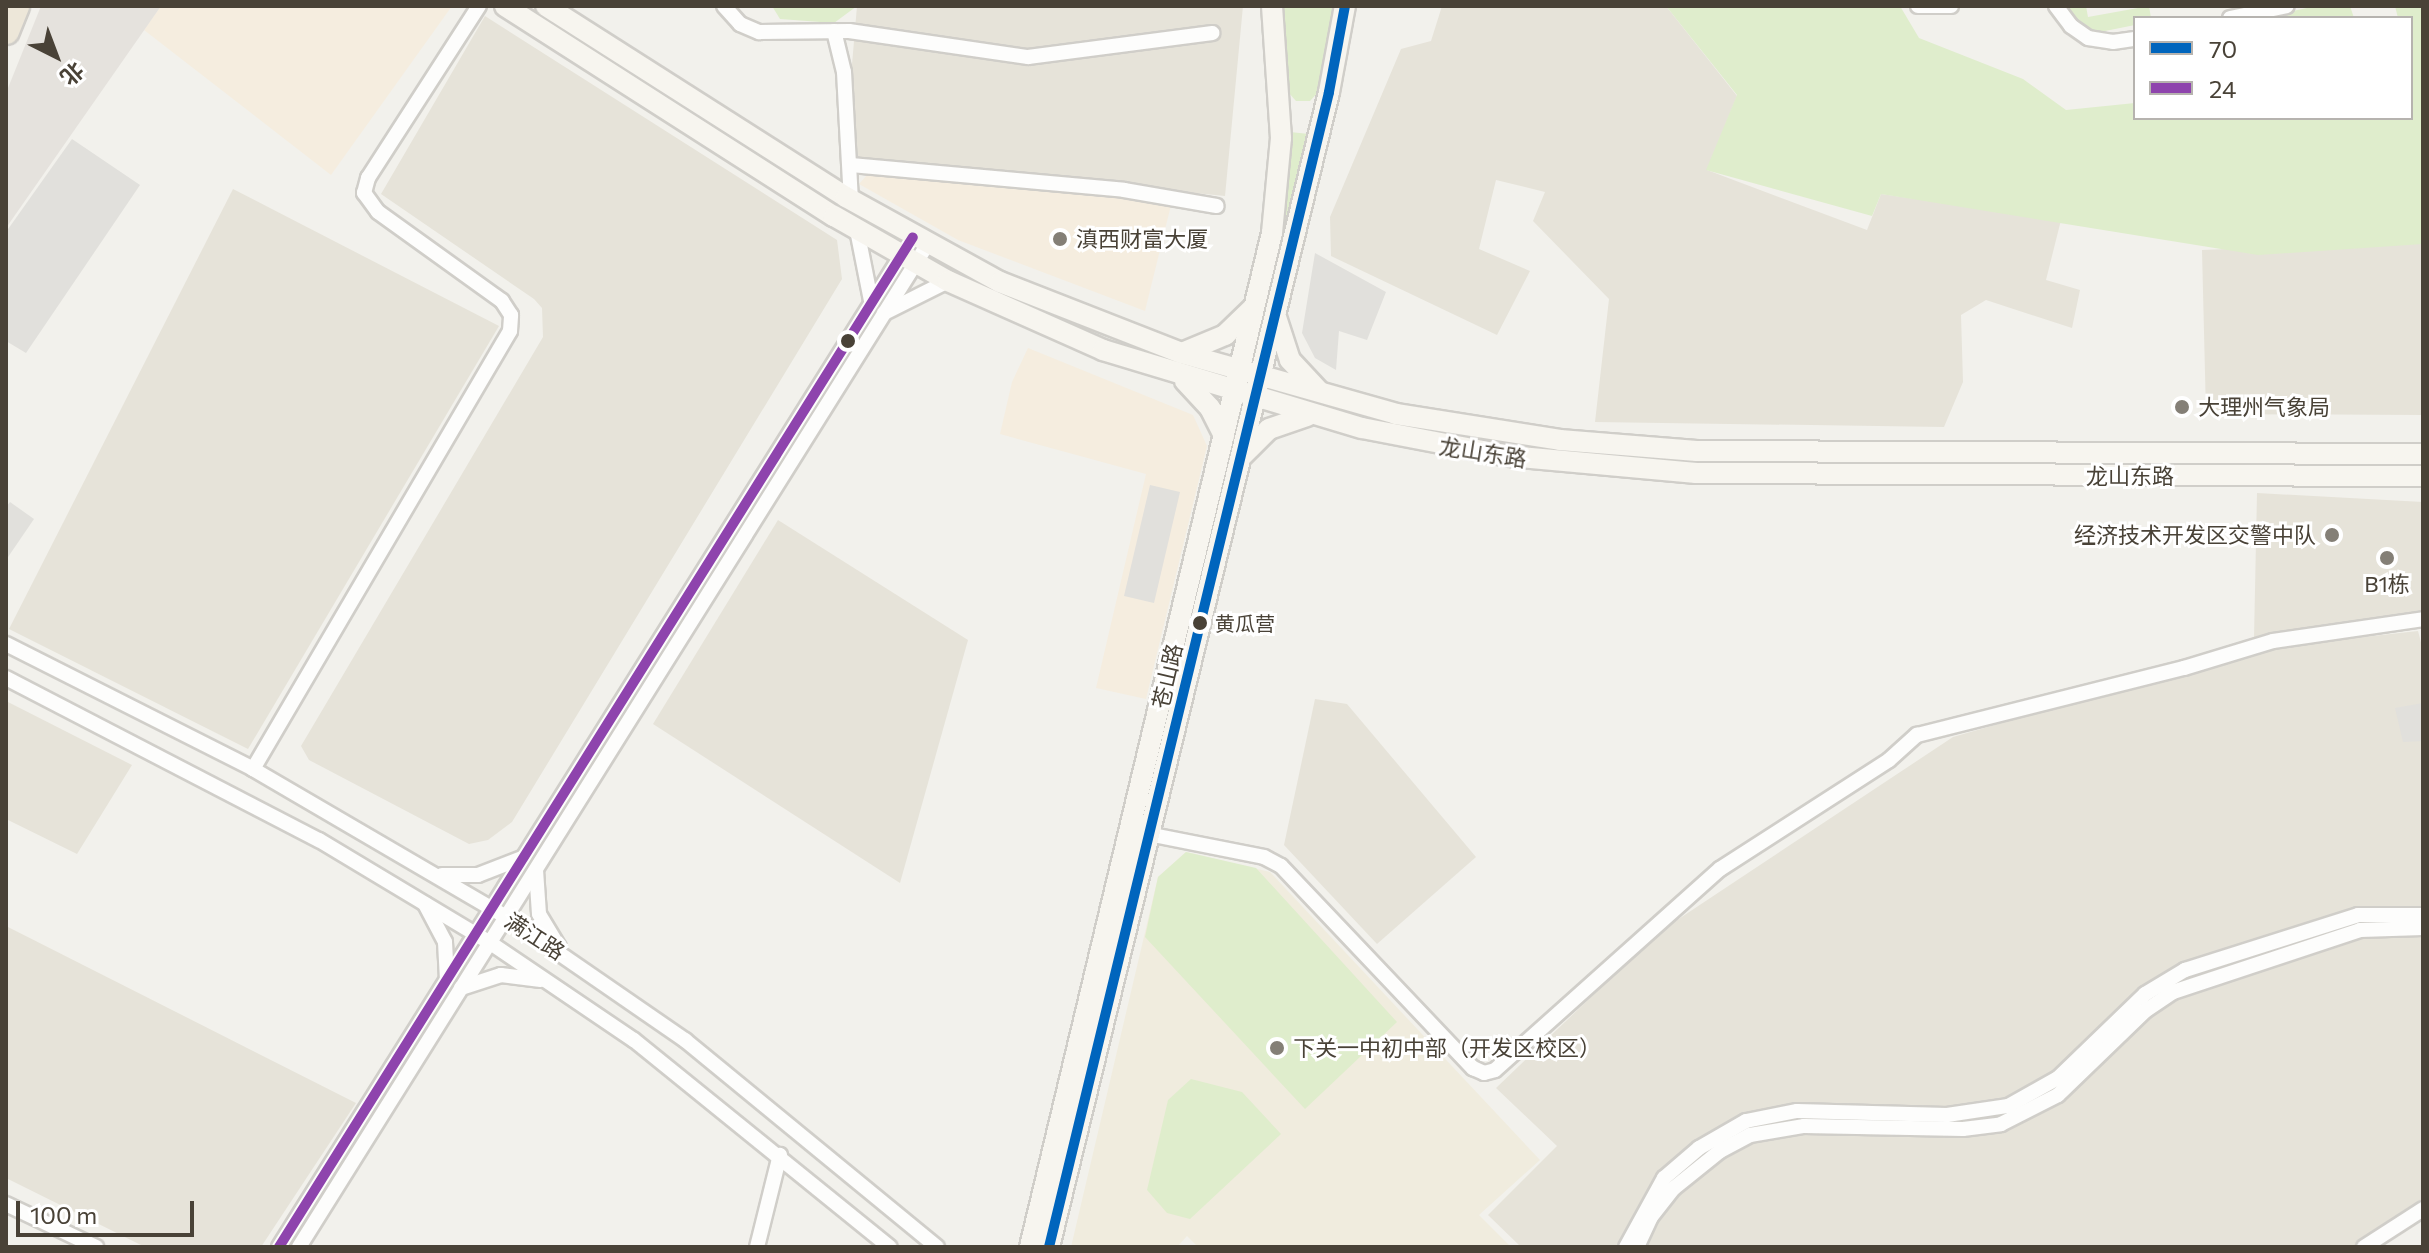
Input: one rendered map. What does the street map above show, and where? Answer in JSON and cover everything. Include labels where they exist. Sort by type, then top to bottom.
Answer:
[{"type":"highway","points":[[6,31],[16,6]]},
{"type":"main road","name":"龙山东路","points":[[505,6],[857,230],[948,281],[1069,337],[1179,376],[1316,416],[1465,450],[1666,472],[2423,476]]},
{"type":"main road","name":"龙山东路","points":[[546,6],[851,201],[920,241],[1077,316],[1181,353],[1328,397],[1468,428],[1682,450],[2423,454]]},
{"type":"main road","name":"苍山路","points":[[1266,308],[1280,163],[1272,6]]},
{"type":"main road","name":"苍山路","points":[[1034,1246],[1148,834],[1236,467],[1249,374],[1345,6]]},
{"type":"main road","points":[[1181,353],[1225,335],[1266,308],[1290,360],[1328,397]]},
{"type":"main road","points":[[1179,376],[1203,399],[1224,436]]},
{"type":"main road","name":"苍山路","points":[[1034,1246],[1224,436],[1244,396]]},
{"type":"main road","points":[[1236,467],[1269,429],[1316,416]]},
{"type":"street","points":[[253,769],[510,331],[511,315],[502,301],[378,212],[364,193],[368,177],[479,6]]},
{"type":"street","points":[[724,6],[753,30],[834,31],[1040,57],[1212,33]]},
{"type":"street","points":[[1918,6],[1951,6]]},
{"type":"street","points":[[2056,6],[2071,26],[2088,38],[2099,42],[2133,39]]},
{"type":"street","points":[[2240,16],[2287,6]]},
{"type":"street","points":[[834,31],[844,72],[851,201]]},
{"type":"street","points":[[851,165],[1124,190],[1217,206]]},
{"type":"street","points":[[857,230],[871,301]]},
{"type":"street","points":[[299,1247],[884,313],[920,241]]},
{"type":"street","points":[[279,1247],[871,301],[908,260]]},
{"type":"street","points":[[884,313],[948,281]]},
{"type":"street","points":[[1148,834],[1264,857],[1281,866],[1473,1068],[1484,1073],[1495,1070],[1720,869],[1889,760],[1917,735],[2184,668],[2273,641],[2423,619]]},
{"type":"street","name":"满江路","points":[[6,644],[253,769],[505,916],[577,963],[705,1056],[937,1247]]},
{"type":"street","name":"满江路","points":[[6,678],[274,816],[419,898],[489,942],[645,1048],[890,1247]]},
{"type":"street","points":[[437,874],[478,875],[522,857]]},
{"type":"street","points":[[536,866],[535,890],[544,926],[577,963]]},
{"type":"street","points":[[419,898],[441,931],[447,978]]},
{"type":"street","points":[[1626,1247],[1643,1210],[1667,1175],[1706,1144],[1756,1125],[1810,1110],[1947,1115],[2008,1106],[2058,1078],[2145,994],[2185,970],[2358,915],[2423,915]]},
{"type":"street","points":[[1637,1247],[1651,1217],[1674,1188],[1756,1125],[1971,1129],[2015,1120],[2070,1086],[2145,1011],[2173,992],[2360,930],[2423,928]]},
{"type":"street","points":[[461,988],[513,975],[558,987]]},
{"type":"street","points":[[757,1247],[780,1155]]},
{"type":"street","points":[[6,1204],[68,1241],[96,1247]]},
{"type":"street","points":[[2364,1247],[2423,1209]]},
{"type":"shaded area","points":[[41,6],[161,6],[6,228],[6,93]]},
{"type":"shaded area","points":[[161,6],[452,6],[331,175],[144,30]]},
{"type":"shaded area","points":[[857,6],[1243,6],[1225,196],[844,158]]},
{"type":"shaded area","points":[[1442,6],[1666,6],[1737,96],[1707,170],[1867,230],[1881,194],[2061,220],[2046,280],[2080,290],[2072,328],[1986,300],[1961,315],[1963,382],[1944,427],[1595,422],[1609,299],[1533,221],[1545,192],[1496,180],[1479,249],[1530,271],[1497,335],[1331,256],[1330,217],[1401,49],[1431,41]]},
{"type":"shaded area","points":[[485,16],[837,240],[842,279],[512,822],[488,840],[469,844],[309,760],[301,746],[543,337],[542,308],[534,299],[381,194]]},
{"type":"shaded area","points":[[72,139],[140,185],[26,353],[6,341],[6,232]]},
{"type":"shaded area","name":"滇西财富大厦","points":[[868,174],[1080,188],[1172,201],[1145,311],[958,240],[859,184]]},
{"type":"shaded area","points":[[233,189],[499,326],[248,749],[9,629]]},
{"type":"shaded area","points":[[2423,241],[2423,415],[2206,414],[2202,250]]},
{"type":"shaded area","points":[[1315,253],[1386,292],[1367,340],[1339,331],[1336,370],[1315,358],[1302,333]]},
{"type":"shaded area","points":[[1028,348],[1193,415],[1207,446],[1146,699],[1096,688],[1146,474],[1000,434],[1012,382]]},
{"type":"shaded area","points":[[1150,485],[1180,492],[1154,603],[1124,596]]},
{"type":"shaded area","points":[[2257,493],[2423,502],[2423,617],[2254,638]]},
{"type":"shaded area","points":[[10,502],[34,519],[6,560],[6,507]]},
{"type":"shaded area","points":[[778,520],[968,640],[900,883],[653,724]]},
{"type":"shaded area","points":[[2418,631],[2423,650],[2423,1205],[2358,1247],[1521,1247],[1488,1215],[1557,1146],[1496,1088],[1659,932],[1953,737],[2263,648]]},
{"type":"shaded area","points":[[1315,699],[1347,704],[1476,857],[1377,944],[1284,845]]},
{"type":"shaded area","points":[[6,701],[132,765],[77,854],[6,819]]},
{"type":"shaded area","points":[[2423,703],[2423,741],[2403,742],[2395,708]]},
{"type":"shaded area","name":"下关一中初中部（开发区校区）","points":[[1186,852],[1270,872],[1540,1160],[1479,1215],[1511,1247],[1198,1247],[1187,1236],[1177,1247],[1071,1247],[1158,877]]},
{"type":"shaded area","points":[[6,926],[356,1103],[261,1247],[145,1247],[6,1178]]},
{"type":"green space","points":[[772,6],[857,6],[834,23],[780,19]]},
{"type":"green space","points":[[1280,6],[1337,6],[1321,89],[1310,101],[1296,101],[1288,92]]},
{"type":"green space","points":[[1666,6],[1900,6],[1919,38],[2023,79],[2066,110],[2133,103],[2133,120],[2413,120],[2413,16],[2398,16],[2395,6],[2423,6],[2423,244],[2258,255],[1881,194],[1872,216],[1706,170],[1737,95]]},
{"type":"green space","points":[[2062,6],[2086,6],[2088,17],[2149,6],[2151,16],[2133,16],[2133,25],[2090,34],[2064,16]]},
{"type":"green space","points":[[2316,6],[2350,6],[2353,16],[2270,16]]},
{"type":"green space","points":[[1290,132],[1309,134],[1269,309],[1264,305]]},
{"type":"green space","points":[[1186,852],[1256,868],[1397,1022],[1305,1109],[1145,937],[1158,877]]},
{"type":"green space","points":[[1191,1079],[1242,1092],[1281,1134],[1190,1219],[1167,1213],[1147,1190],[1168,1100]]},
{"type":"transit line","name":"70","points":[[1049,1247],[1329,92],[1345,6]]},
{"type":"transit line","name":"24","points":[[279,1247],[913,237]]},
{"type":"place","name":"滇西财富大厦","points":[[1060,239]]},
{"type":"place","name":"大理州气象局","points":[[2182,407]]},
{"type":"place","name":"经济技术开发区交警中队","points":[[2332,535]]},
{"type":"place","name":"B1栋","points":[[2387,558]]},
{"type":"place","name":"黄瓜营","points":[[1200,623]]},
{"type":"place","name":"下关一中初中部（开发区校区）","points":[[1277,1048]]}]
